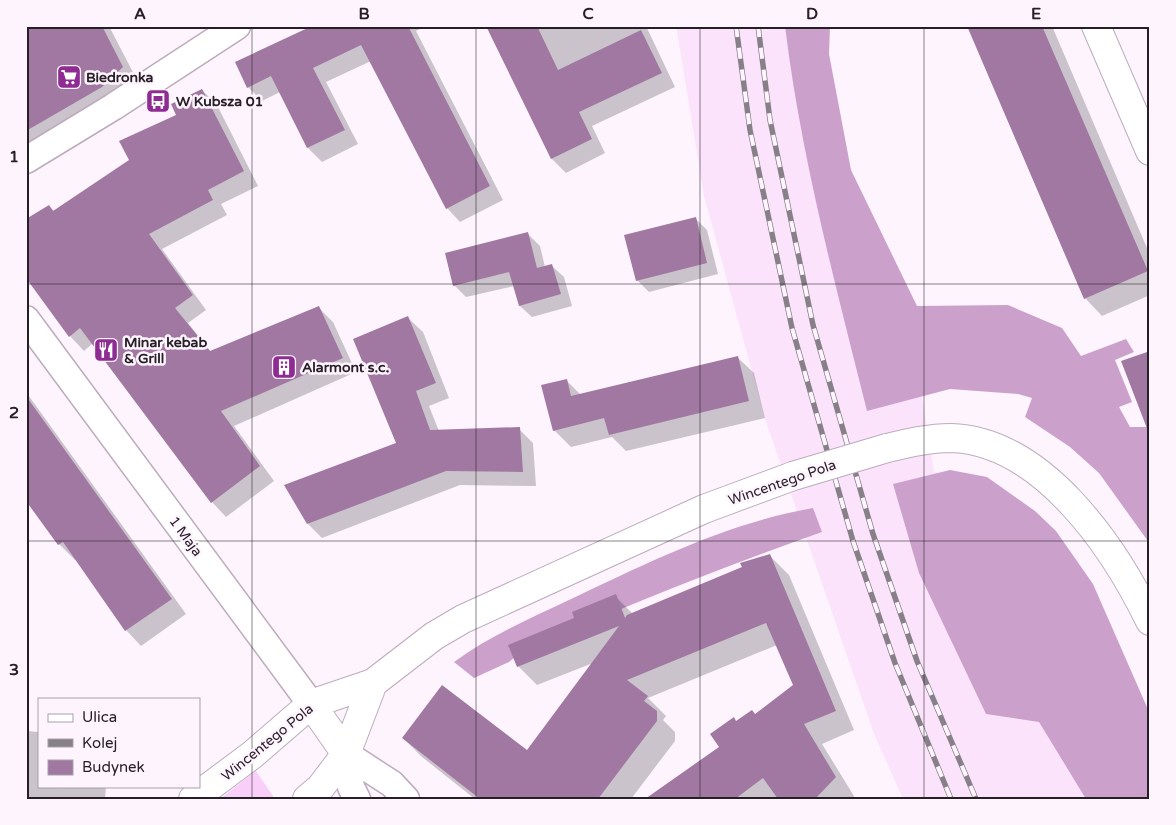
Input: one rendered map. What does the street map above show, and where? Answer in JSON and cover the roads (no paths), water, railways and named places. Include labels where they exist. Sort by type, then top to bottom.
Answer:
[{"type":"street","points":[[26,160],[113,107],[237,26]]},
{"type":"street","points":[[1096,26],[1150,151]]},
{"type":"street","name":"1 Maja","points":[[27,321],[346,754],[392,784],[406,799]]},
{"type":"street","name":"Wincentego Pola","points":[[193,799],[247,759],[311,704],[373,683],[434,636],[463,620],[704,509],[793,476],[887,448],[928,439],[961,439],[991,446],[1026,465],[1064,496],[1104,543],[1150,621]]},
{"type":"street","points":[[306,799],[320,788],[346,754],[373,683]]},
{"type":"street","name":"1 Maja","points":[[346,754],[351,787],[357,799]]},
{"type":"railway","points":[[736,26],[750,130],[792,328],[853,541],[895,663],[951,799]]},
{"type":"railway","points":[[758,26],[770,120],[813,325],[873,534],[917,661],[976,799]]},
{"type":"place","name":"Biedronka","points":[[69,77]]},
{"type":"place","name":"W Kubsza 01","points":[[158,101]]},
{"type":"place","name":"Minar kebab & Grill","points":[[106,350]]},
{"type":"place","name":"Alarmont s.c.","points":[[284,367]]}]
